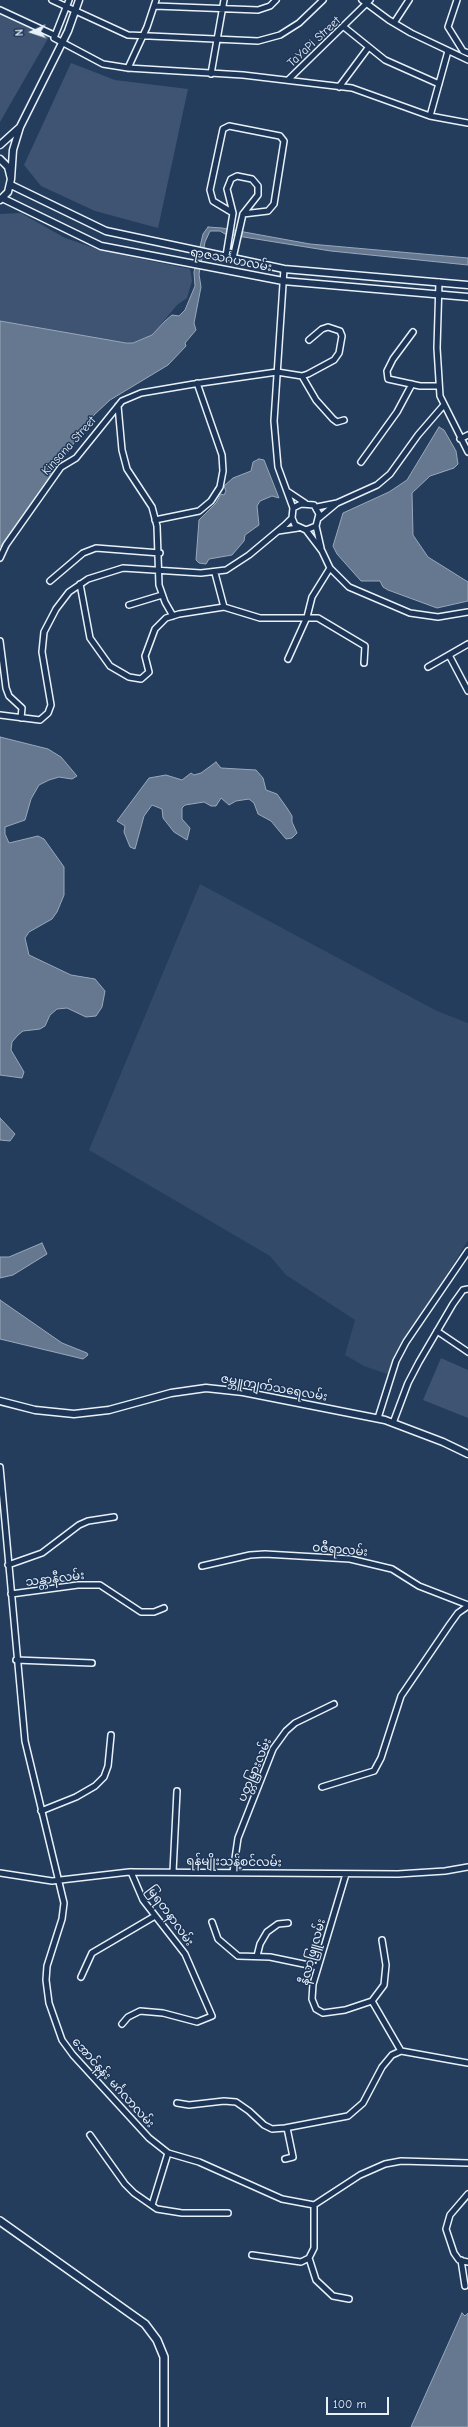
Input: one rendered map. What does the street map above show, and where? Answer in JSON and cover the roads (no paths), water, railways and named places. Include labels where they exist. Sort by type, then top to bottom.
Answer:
[{"type":"highway","points":[[0,2221],[145,2324],[157,2340],[164,2357],[164,2427]]},
{"type":"main road","points":[[1,199],[11,182],[13,150],[20,127],[62,44],[76,12],[79,0]]},
{"type":"main road","points":[[0,145],[20,127]]},
{"type":"main road","points":[[0,159],[8,167],[11,182]]},
{"type":"main road","name":"ရာဇသင်္ဂဟလမ်း","points":[[11,182],[106,231],[284,269],[468,285]]},
{"type":"main road","name":"ရာဇသင်္ဂဟလမ်း","points":[[1,199],[101,246],[283,281],[468,298]]},
{"type":"main road","name":"ဇမ္ဘူကျက်သရေလမ်း","points":[[0,1401],[35,1410],[74,1414],[108,1410],[171,1393],[206,1388],[243,1392],[378,1418],[443,1442],[468,1454]]},
{"type":"street","points":[[52,0],[66,8],[128,34],[258,42],[280,35],[299,24],[323,0]]},
{"type":"street","points":[[54,35],[69,0]]},
{"type":"street","points":[[128,68],[155,6],[156,0]]},
{"type":"street","points":[[211,74],[224,0]]},
{"type":"street","points":[[155,6],[258,10],[270,6],[276,0]]},
{"type":"street","points":[[362,0],[369,2],[394,23],[468,60]]},
{"type":"street","points":[[394,23],[409,0]]},
{"type":"street","points":[[457,0],[447,25],[465,52],[461,57]]},
{"type":"street","name":"TaYaPi Street","points":[[288,80],[369,2]]},
{"type":"street","points":[[0,10],[54,35],[56,40],[62,44],[103,64],[128,68],[288,80],[352,88],[430,116],[468,123]]},
{"type":"street","points":[[344,27],[368,48],[385,60],[439,84]]},
{"type":"street","points":[[339,87],[368,48]]},
{"type":"street","points":[[430,116],[448,51]]},
{"type":"street","points":[[234,213],[213,201],[210,190],[223,129],[229,126],[280,136],[284,142],[274,204],[268,211],[243,214]]},
{"type":"street","points":[[226,256],[234,213],[227,189],[231,180],[238,176],[252,178],[258,186],[258,195],[243,214],[233,258]]},
{"type":"street","points":[[0,716],[40,720],[48,714],[50,698],[42,652],[44,632],[56,609],[69,592],[80,584],[88,579],[123,568],[215,573],[226,570],[236,565],[292,518],[294,508],[278,467],[274,421],[284,269]]},
{"type":"street","points":[[439,282],[439,386],[443,406],[468,452]]},
{"type":"street","points":[[309,340],[322,329],[328,327],[340,331],[342,336],[338,353],[334,360],[324,367],[302,376],[316,400],[333,419],[337,422],[344,420]]},
{"type":"street","points":[[413,332],[387,371],[388,379],[412,384],[439,386]]},
{"type":"street","name":"Kinsana Street","points":[[0,558],[6,545],[61,467],[76,458],[122,401],[141,393],[197,383],[277,372],[302,376]]},
{"type":"street","points":[[156,520],[199,511],[211,501],[220,487],[223,472],[222,454],[197,383]]},
{"type":"street","points":[[361,462],[397,412],[412,384]]},
{"type":"street","points":[[118,406],[122,450],[127,469],[152,507],[156,520],[160,553],[158,570],[162,595],[173,616]]},
{"type":"street","points":[[319,518],[338,503],[377,485],[390,474],[418,435],[443,406]]},
{"type":"street","points":[[460,438],[468,435]]},
{"type":"street","points":[[287,491],[305,503],[317,507],[338,503]]},
{"type":"street","points":[[294,508],[305,503]]},
{"type":"street","points":[[317,507],[319,518],[316,526],[322,551],[330,568],[349,587],[410,612],[438,618],[468,612]]},
{"type":"street","points":[[292,518],[298,528]]},
{"type":"street","points":[[278,531],[298,528],[306,530],[316,526]]},
{"type":"street","points":[[306,530],[322,551]]},
{"type":"street","points":[[50,581],[83,554],[96,548],[160,553]]},
{"type":"street","points":[[288,659],[307,617],[312,597],[330,568]]},
{"type":"street","points":[[215,573],[224,607]]},
{"type":"street","points":[[80,584],[90,638],[110,666],[129,677],[141,679],[149,672],[145,656],[155,629],[166,618],[224,607],[260,618],[318,618],[365,646],[364,662]]},
{"type":"street","points":[[129,605],[162,595]]},
{"type":"street","points":[[0,640],[8,696],[22,708],[21,718]]},
{"type":"street","points":[[428,667],[468,644]]},
{"type":"street","points":[[449,655],[468,691]]},
{"type":"street","points":[[378,1418],[396,1360],[402,1348],[468,1251]]},
{"type":"street","points":[[393,1423],[408,1384],[437,1331],[463,1290],[468,1289]]},
{"type":"street","points":[[437,1331],[468,1352]]},
{"type":"street","name":"အောင်နန်း မင်္ဂလာလမ်း","points":[[0,1467],[16,1660],[25,1742],[64,1903],[62,1919],[47,1966],[46,1980],[49,2003],[62,2040],[73,2055],[149,2138],[168,2153],[200,2162],[282,2199],[314,2205]]},
{"type":"street","points":[[8,1565],[42,1553],[83,1523],[114,1517]]},
{"type":"street","name":"ဝဇီရာလမ်း","points":[[202,1566],[250,1554],[350,1559],[392,1569],[419,1586],[468,1605]]},
{"type":"street","name":"သန္တာနီလမ်း","points":[[11,1594],[78,1585],[94,1585],[110,1590],[141,1612],[154,1612],[164,1608]]},
{"type":"street","points":[[322,1787],[362,1775],[377,1768],[401,1696],[454,1619],[468,1605]]},
{"type":"street","points":[[16,1660],[92,1663]]},
{"type":"street","name":"ပတ္တမြားလမ်း","points":[[233,1872],[238,1838],[273,1749],[279,1738],[295,1723],[334,1704]]},
{"type":"street","points":[[41,1812],[76,1797],[95,1786],[104,1777],[108,1766],[111,1734]]},
{"type":"street","points":[[173,1872],[176,1791]]},
{"type":"street","name":"ရန်မျိုးသန့်စင်လမ်း","points":[[0,1873],[58,1880],[131,1872],[398,1874],[445,1871],[468,1867]]},
{"type":"street","name":"မြရတနာလမ်း","points":[[122,2024],[128,2017],[140,2011],[163,2013],[197,2022],[212,2016],[185,1954],[143,1900],[131,1872]]},
{"type":"street","name":"နီလာဖြူလမ်း","points":[[346,1874],[313,1984],[312,1999],[316,2009],[324,2013],[361,2006],[372,2001]]},
{"type":"street","points":[[81,1977],[92,1953],[155,1916]]},
{"type":"street","points":[[212,1922],[218,1939],[226,1948],[238,1956],[257,1956],[318,1967]]},
{"type":"street","points":[[257,1956],[260,1944],[267,1932],[278,1924],[288,1923]]},
{"type":"street","points":[[382,1940],[386,1965],[384,1985],[372,2001],[401,2051]]},
{"type":"street","points":[[177,2103],[189,2105],[224,2101],[236,2102],[249,2111],[264,2125],[272,2129],[287,2128],[348,2116],[363,2103],[382,2067],[392,2055],[401,2051],[468,2063]]},
{"type":"street","points":[[285,2159],[293,2157],[287,2128]]},
{"type":"street","points":[[90,2135],[125,2184],[134,2193],[161,2211],[228,2213]]},
{"type":"street","points":[[152,2204],[168,2153]]},
{"type":"street","points":[[252,2255],[301,2262],[309,2258],[314,2248],[314,2205],[360,2175],[385,2164],[402,2161],[468,2163]]},
{"type":"street","points":[[468,2194],[450,2215],[446,2229],[454,2253],[461,2260],[468,2262]]},
{"type":"street","points":[[309,2258],[316,2280],[333,2296],[348,2299]]},
{"type":"street","points":[[461,2260],[465,2286]]}]
